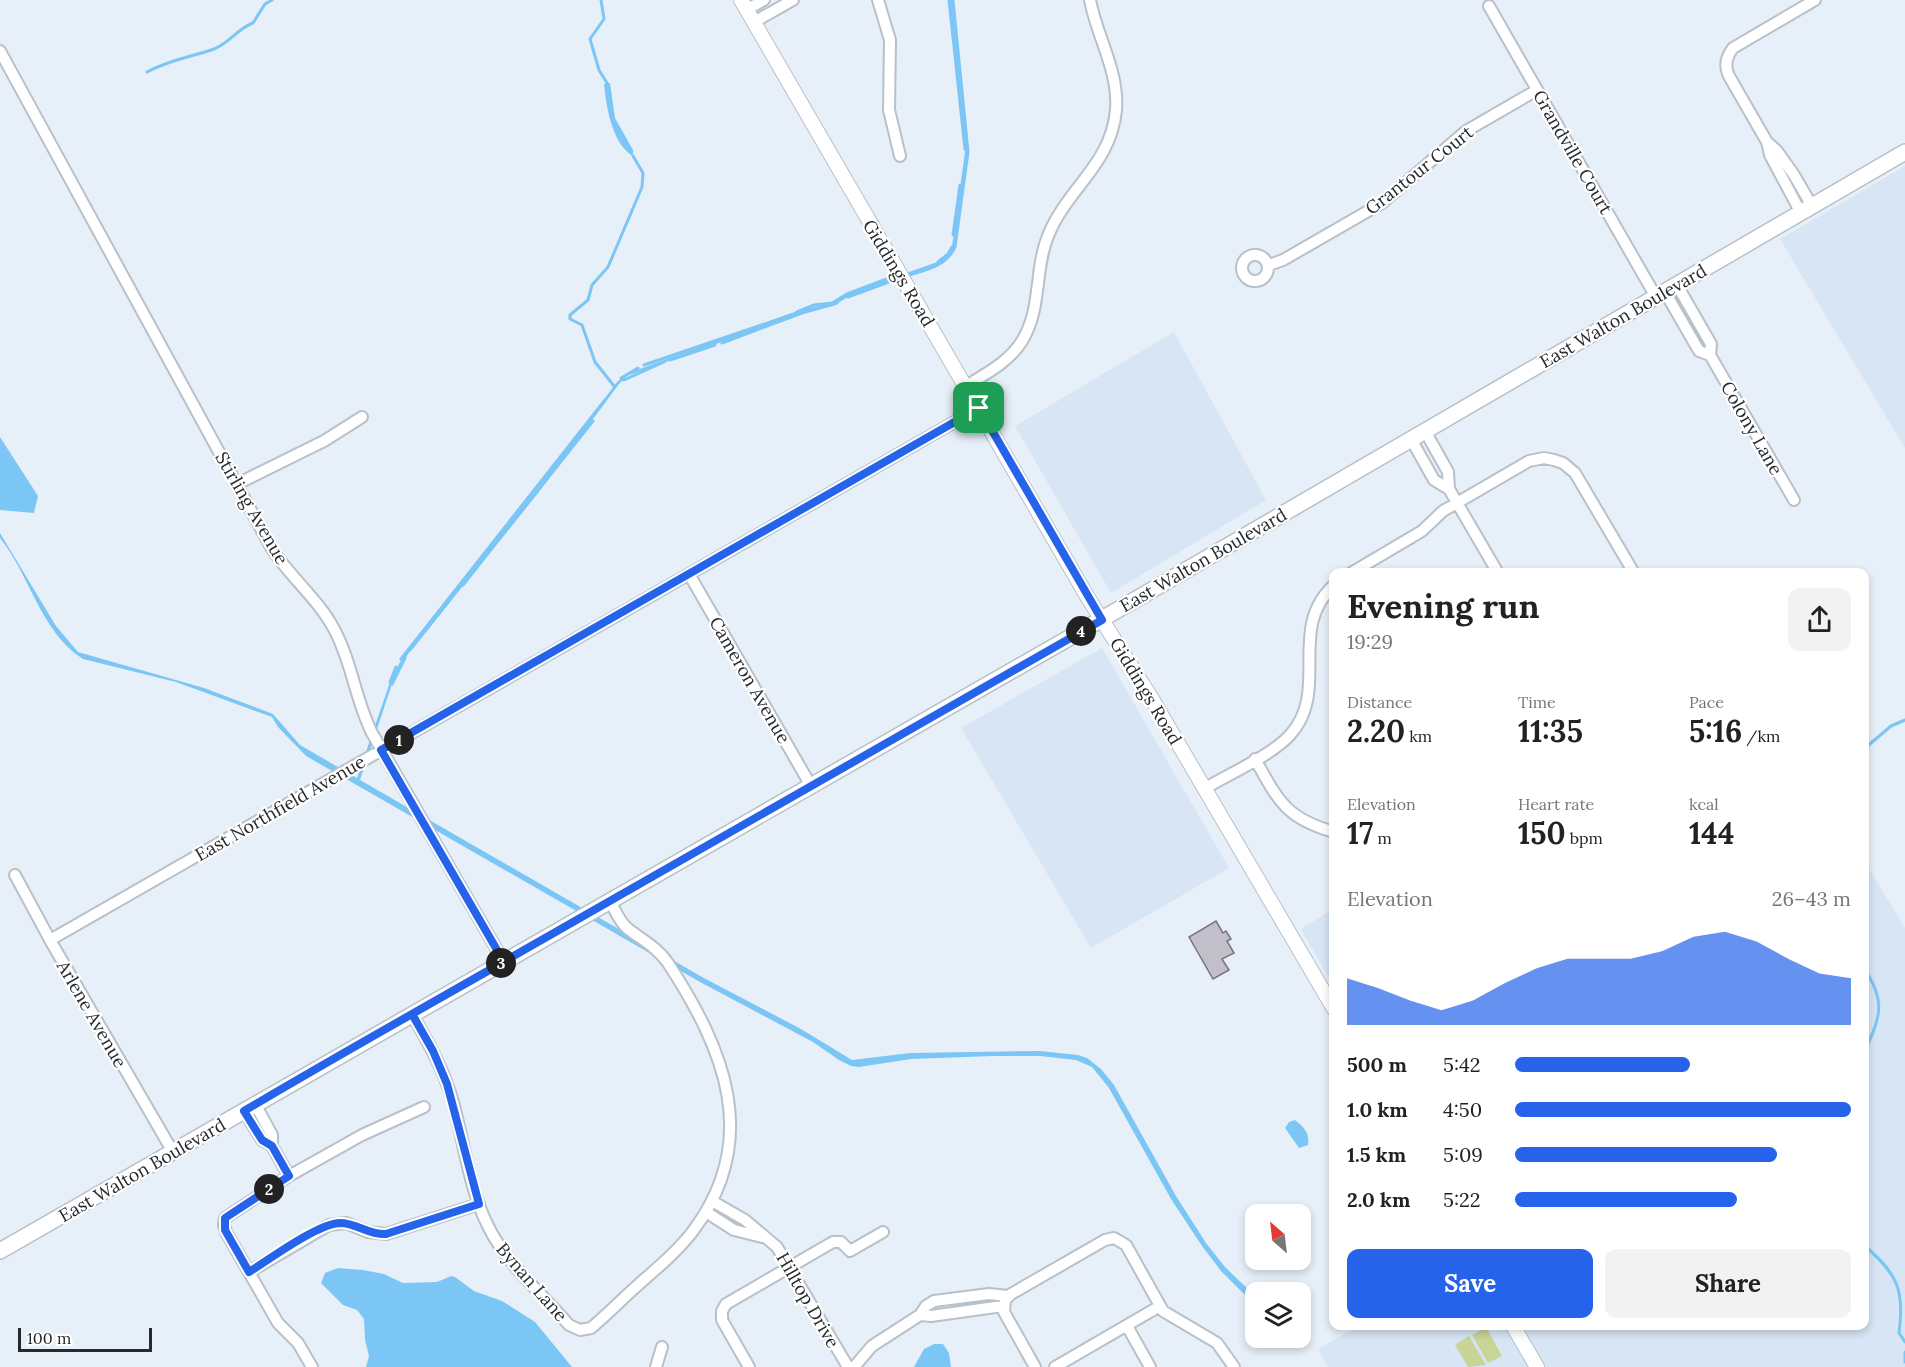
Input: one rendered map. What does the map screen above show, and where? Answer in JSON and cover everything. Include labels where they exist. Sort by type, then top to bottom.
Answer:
[{"type":"main road","name":"East Walton Boulevard","points":[[0,1251],[1102,620],[1905,152]]},
{"type":"street","points":[[744,5],[764,0]]},
{"type":"street","points":[[754,22],[793,0]]},
{"type":"street","points":[[878,0],[890,40],[889,110],[900,156]]},
{"type":"street","points":[[966,386],[1008,358],[1025,335],[1033,315],[1040,264],[1049,232],[1066,203],[1100,160],[1110,138],[1116,106],[1114,80],[1089,0]]},
{"type":"street","points":[[1806,209],[1783,170],[1770,155],[1767,142],[1728,73],[1727,58],[1737,45],[1815,0]]},
{"type":"street","name":"Giddings Road","points":[[744,5],[1102,620],[1329,1002]]},
{"type":"street","name":"Grandville Court","points":[[1489,6],[1537,90],[1666,291]]},
{"type":"street","name":"Stirling Avenue","points":[[0,51],[278,557],[319,606],[335,630],[347,659],[364,716],[381,750],[504,962]]},
{"type":"street","name":"Grantour Court","points":[[1269,265],[1283,261],[1382,203],[1466,131],[1537,90]]},
{"type":"street","name":"Colony Lane","points":[[1666,291],[1699,351],[1710,355],[1794,500]]},
{"type":"street","name":"East Northfield Avenue","points":[[50,940],[979,408]]},
{"type":"street","points":[[237,484],[324,441],[362,417]]},
{"type":"street","points":[[1425,431],[1449,472],[1449,489]]},
{"type":"street","points":[[1411,439],[1434,480],[1449,489],[1495,568]]},
{"type":"street","points":[[1359,568],[1422,531],[1443,511],[1457,502],[1529,461],[1544,458],[1559,461],[1571,468],[1579,478],[1631,568]]},
{"type":"street","name":"Cameron Avenue","points":[[689,574],[812,786]]},
{"type":"street","points":[[1204,789],[1286,739],[1302,718],[1310,690],[1310,625],[1319,603],[1329,591]]},
{"type":"street","points":[[1255,759],[1284,807],[1301,819],[1329,830]]},
{"type":"street","name":"Arlene Avenue","points":[[15,875],[172,1152]]},
{"type":"street","points":[[610,901],[624,924],[652,944],[666,959],[709,1035],[721,1062],[729,1100],[730,1132],[724,1169],[706,1212]]},
{"type":"street","name":"Bynan Lane","points":[[412,1014],[433,1051],[447,1084],[479,1204],[488,1226],[501,1247],[569,1325],[582,1330],[592,1327],[673,1254],[706,1212]]},
{"type":"street","points":[[312,1367],[298,1343],[281,1327],[225,1230],[225,1218],[289,1176],[362,1135],[424,1107]]},
{"type":"street","points":[[250,1108],[262,1140],[272,1146],[289,1176]]},
{"type":"street","name":"Hilltop Drive","points":[[711,1201],[745,1220],[777,1247],[848,1367]]},
{"type":"street","points":[[249,1272],[329,1225],[346,1223],[373,1234],[386,1234],[479,1204]]},
{"type":"street","name":"Hilltop Drive","points":[[706,1212],[734,1230],[764,1238]]},
{"type":"street","points":[[749,1367],[722,1320],[723,1309],[729,1302],[833,1242],[841,1242],[850,1251],[883,1232]]},
{"type":"street","points":[[854,1367],[875,1344],[921,1315],[931,1316],[1006,1301],[1106,1240],[1114,1238],[1126,1245],[1165,1313],[1217,1343],[1234,1367]]},
{"type":"street","points":[[1006,1301],[1005,1315],[1035,1367]]},
{"type":"street","points":[[1055,1367],[1160,1306]]},
{"type":"street","points":[[1127,1326],[1150,1367]]},
{"type":"street","points":[[1515,1330],[1537,1367]]},
{"type":"street","points":[[656,1367],[662,1347]]},
{"type":"shaded area","points":[[1905,166],[1905,448],[1780,239]]},
{"type":"shaded area","points":[[1174,332],[1266,500],[1111,593],[1015,426]]},
{"type":"shaded area","points":[[1102,648],[1229,868],[1091,948],[961,728]]},
{"type":"shaded area","points":[[1869,869],[1905,928],[1905,1367],[1328,1367],[1318,1349],[1351,1330],[1869,1330]]},
{"type":"shaded area","points":[[1329,912],[1329,978],[1301,929]]},
{"type":"green space","points":[[1481,1330],[1488,1330],[1502,1356],[1488,1363],[1472,1335]]},
{"type":"green space","points":[[1469,1336],[1486,1365],[1468,1367],[1455,1345]]},
{"type":"water","points":[[949,0],[953,0],[968,152],[955,247],[951,256],[942,264],[848,297],[833,306],[802,313],[627,376],[538,493],[408,654],[392,684],[360,780],[702,977],[801,1029],[852,1060],[910,1053],[1040,1051],[1087,1058],[1101,1069],[1114,1085],[1176,1196],[1206,1243],[1225,1267],[1245,1286],[1245,1295],[1221,1271],[1202,1246],[1171,1199],[1109,1088],[1092,1067],[1076,1060],[1040,1056],[911,1059],[859,1067],[851,1066],[813,1042],[700,982],[306,756],[278,727],[272,717],[176,682],[83,659],[69,648],[46,619],[20,569],[0,538],[0,533],[56,626],[78,652],[204,688],[273,714],[300,745],[357,778],[390,682],[405,652],[535,491],[617,382],[626,374],[800,310],[832,303],[847,294],[940,261],[948,254],[952,246],[965,152]]},
{"type":"water","points":[[610,83],[615,118],[633,150],[633,156],[620,143],[611,124],[604,84]]},
{"type":"water","points":[[0,437],[38,496],[34,513],[0,510]]},
{"type":"water","points":[[1295,1120],[1304,1128],[1308,1137],[1308,1145],[1299,1148],[1285,1128],[1289,1122]]},
{"type":"water","points":[[338,1268],[384,1274],[403,1283],[437,1282],[451,1276],[455,1277],[474,1291],[502,1301],[535,1322],[572,1367],[366,1367],[369,1356],[365,1340],[364,1319],[357,1310],[343,1305],[321,1283],[325,1273]]},
{"type":"water","points":[[934,1344],[943,1344],[949,1353],[951,1367],[914,1367],[924,1349]]},
{"type":"building","points":[[1216,921],[1223,933],[1226,931],[1231,939],[1227,941],[1234,953],[1222,959],[1229,970],[1213,979],[1189,937]]},
{"type":"waterway","points":[[147,72],[164,64],[220,46],[253,23],[265,4],[272,0]]},
{"type":"waterway","points":[[601,0],[604,19],[590,39],[599,70],[607,83]]},
{"type":"waterway","points":[[949,0],[965,149]]},
{"type":"waterway","points":[[910,275],[942,263],[955,247],[968,152],[953,0]]},
{"type":"waterway","points":[[614,386],[595,362],[582,325],[570,319],[570,315],[588,300],[592,285],[608,267],[642,187],[643,173],[633,156]]},
{"type":"waterway","points":[[953,235],[960,185]]},
{"type":"waterway","points":[[938,262],[948,254],[952,247]]},
{"type":"waterway","points":[[797,312],[814,305],[832,303],[847,294],[892,277]]},
{"type":"waterway","points":[[848,297],[894,280]]},
{"type":"waterway","points":[[722,343],[802,313],[837,303]]},
{"type":"waterway","points":[[644,365],[791,315]]},
{"type":"waterway","points":[[670,360],[715,345]]},
{"type":"waterway","points":[[624,380],[664,362]]},
{"type":"waterway","points":[[621,378],[638,368]]},
{"type":"waterway","points":[[401,659],[605,400]]},
{"type":"waterway","points":[[463,585],[593,421]]},
{"type":"waterway","points":[[410,650],[449,601]]},
{"type":"waterway","points":[[392,684],[405,658]]},
{"type":"waterway","points":[[390,682],[396,667]]},
{"type":"waterway","points":[[1869,745],[1891,726],[1905,720]]},
{"type":"waterway","points":[[1869,977],[1876,991],[1879,1010],[1869,1041]]},
{"type":"waterway","points":[[1869,1250],[1884,1265],[1896,1283],[1901,1305],[1899,1333],[1905,1342]]},
{"type":"waterway","points":[[1905,1352],[1905,1362]]},
{"type":"route","points":[[979,408],[381,750],[504,962],[458,988],[412,1014],[244,1111],[262,1140],[272,1146],[289,1176],[225,1218],[225,1230],[249,1272],[329,1225],[346,1223],[373,1234],[386,1234],[479,1204],[447,1084],[433,1051],[412,1014],[504,962],[1102,620],[979,408]]}]
